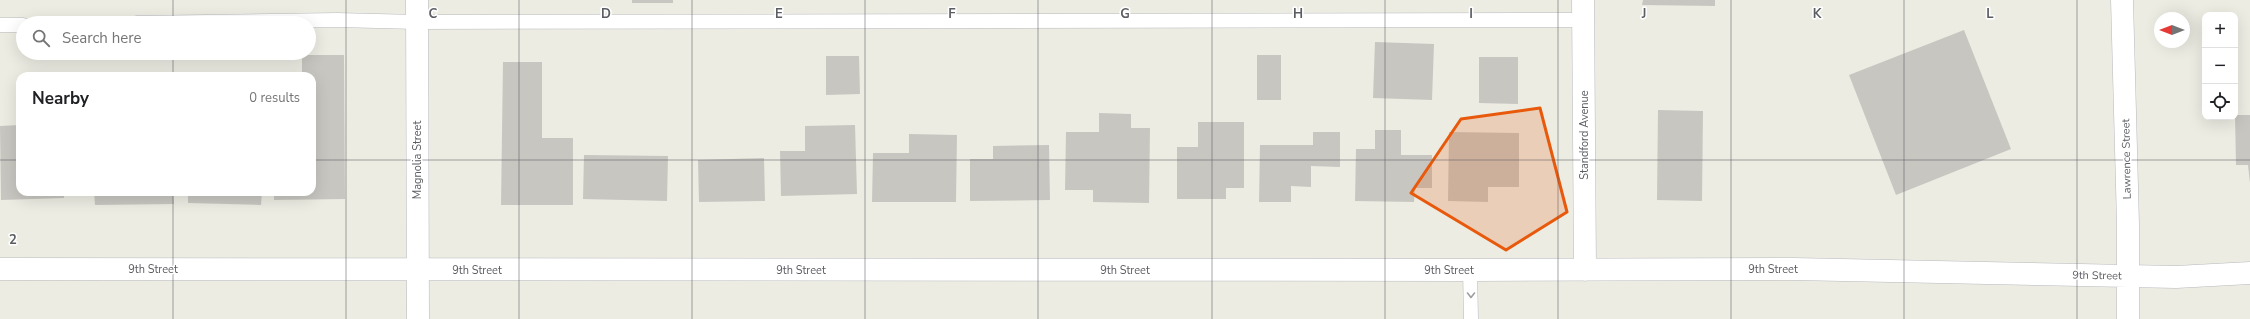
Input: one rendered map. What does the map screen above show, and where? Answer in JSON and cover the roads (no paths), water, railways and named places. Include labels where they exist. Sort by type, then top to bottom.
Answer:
[{"type":"street","name":"Magnolia Street","points":[[417,0],[418,319]]},
{"type":"street","name":"Lawrence Street","points":[[2122,0],[2128,319]]},
{"type":"street","name":"Standford Avenue","points":[[1584,10],[1585,270]]},
{"type":"street","name":"9th Street","points":[[0,269],[1794,269],[2176,277],[2250,274]]},
{"type":"lane","points":[[316,20],[417,22],[1584,10]]},
{"type":"lane","points":[[0,25],[16,25]]},
{"type":"lane","points":[[1470,270],[1471,319]]}]
